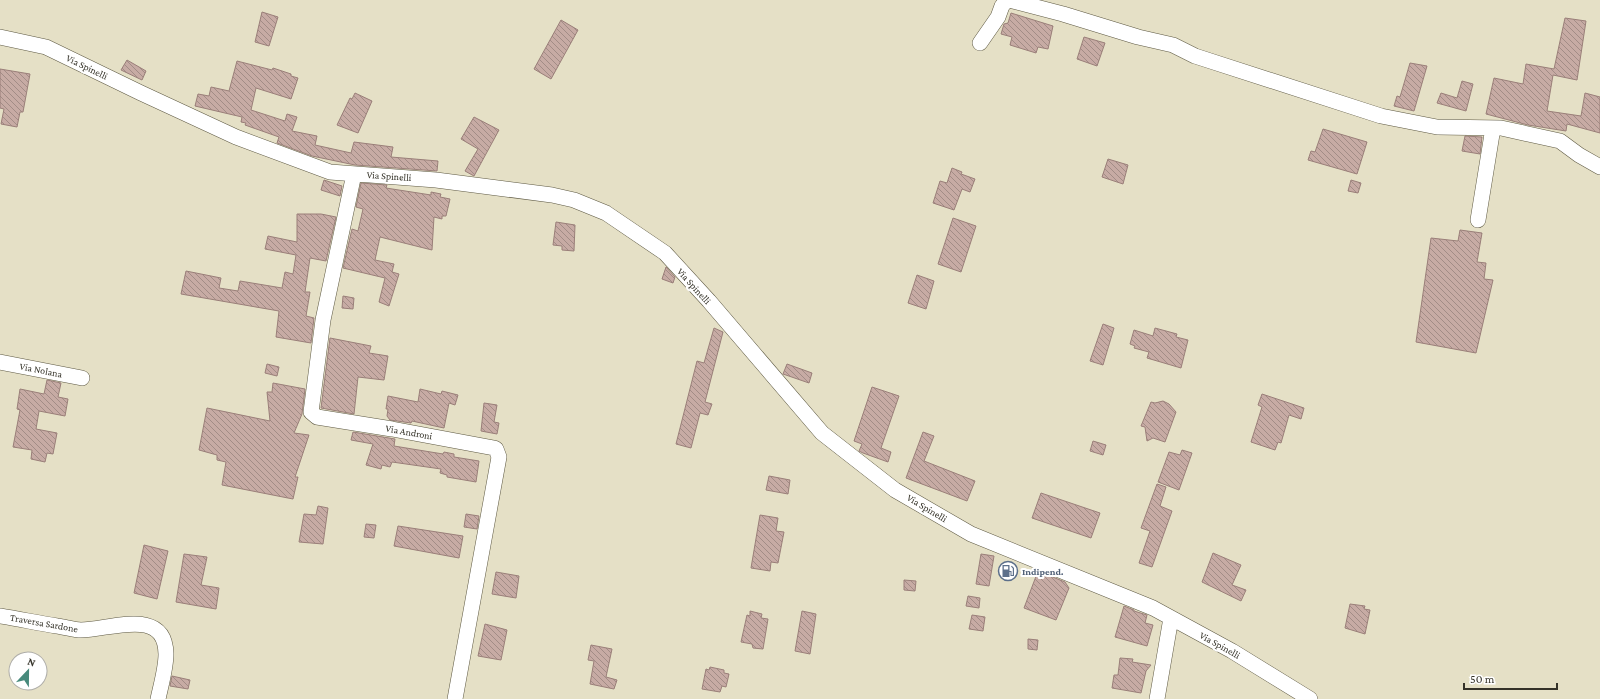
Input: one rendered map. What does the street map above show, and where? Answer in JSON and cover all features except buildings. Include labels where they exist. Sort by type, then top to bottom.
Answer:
[{"type":"street","points":[[980,43],[998,17],[1002,6],[1008,0],[1063,14],[1138,38],[1173,45],[1195,56],[1381,116],[1437,127],[1494,128],[1560,141],[1600,167]]},
{"type":"street","name":"Via Spinelli","points":[[0,37],[46,46],[141,93],[236,137],[330,172],[436,180],[552,195],[574,200],[606,213],[665,253],[709,301],[822,433],[895,490],[971,534],[1152,608],[1232,651],[1310,699]]},
{"type":"street","points":[[1478,220],[1494,128]]},
{"type":"street","name":"Via Androni","points":[[354,174],[323,320],[311,412],[317,417],[494,448],[496,449],[499,457],[455,699]]},
{"type":"street","name":"Via Nolana","points":[[0,362],[82,378]]},
{"type":"street","name":"Traversa Sardone","points":[[0,616],[81,630],[138,624],[149,625],[155,628],[160,633],[164,642],[166,655],[158,699]]},
{"type":"street","points":[[1157,699],[1171,618]]},
{"type":"place","name":"Indipend.","points":[[1008,571]]}]
